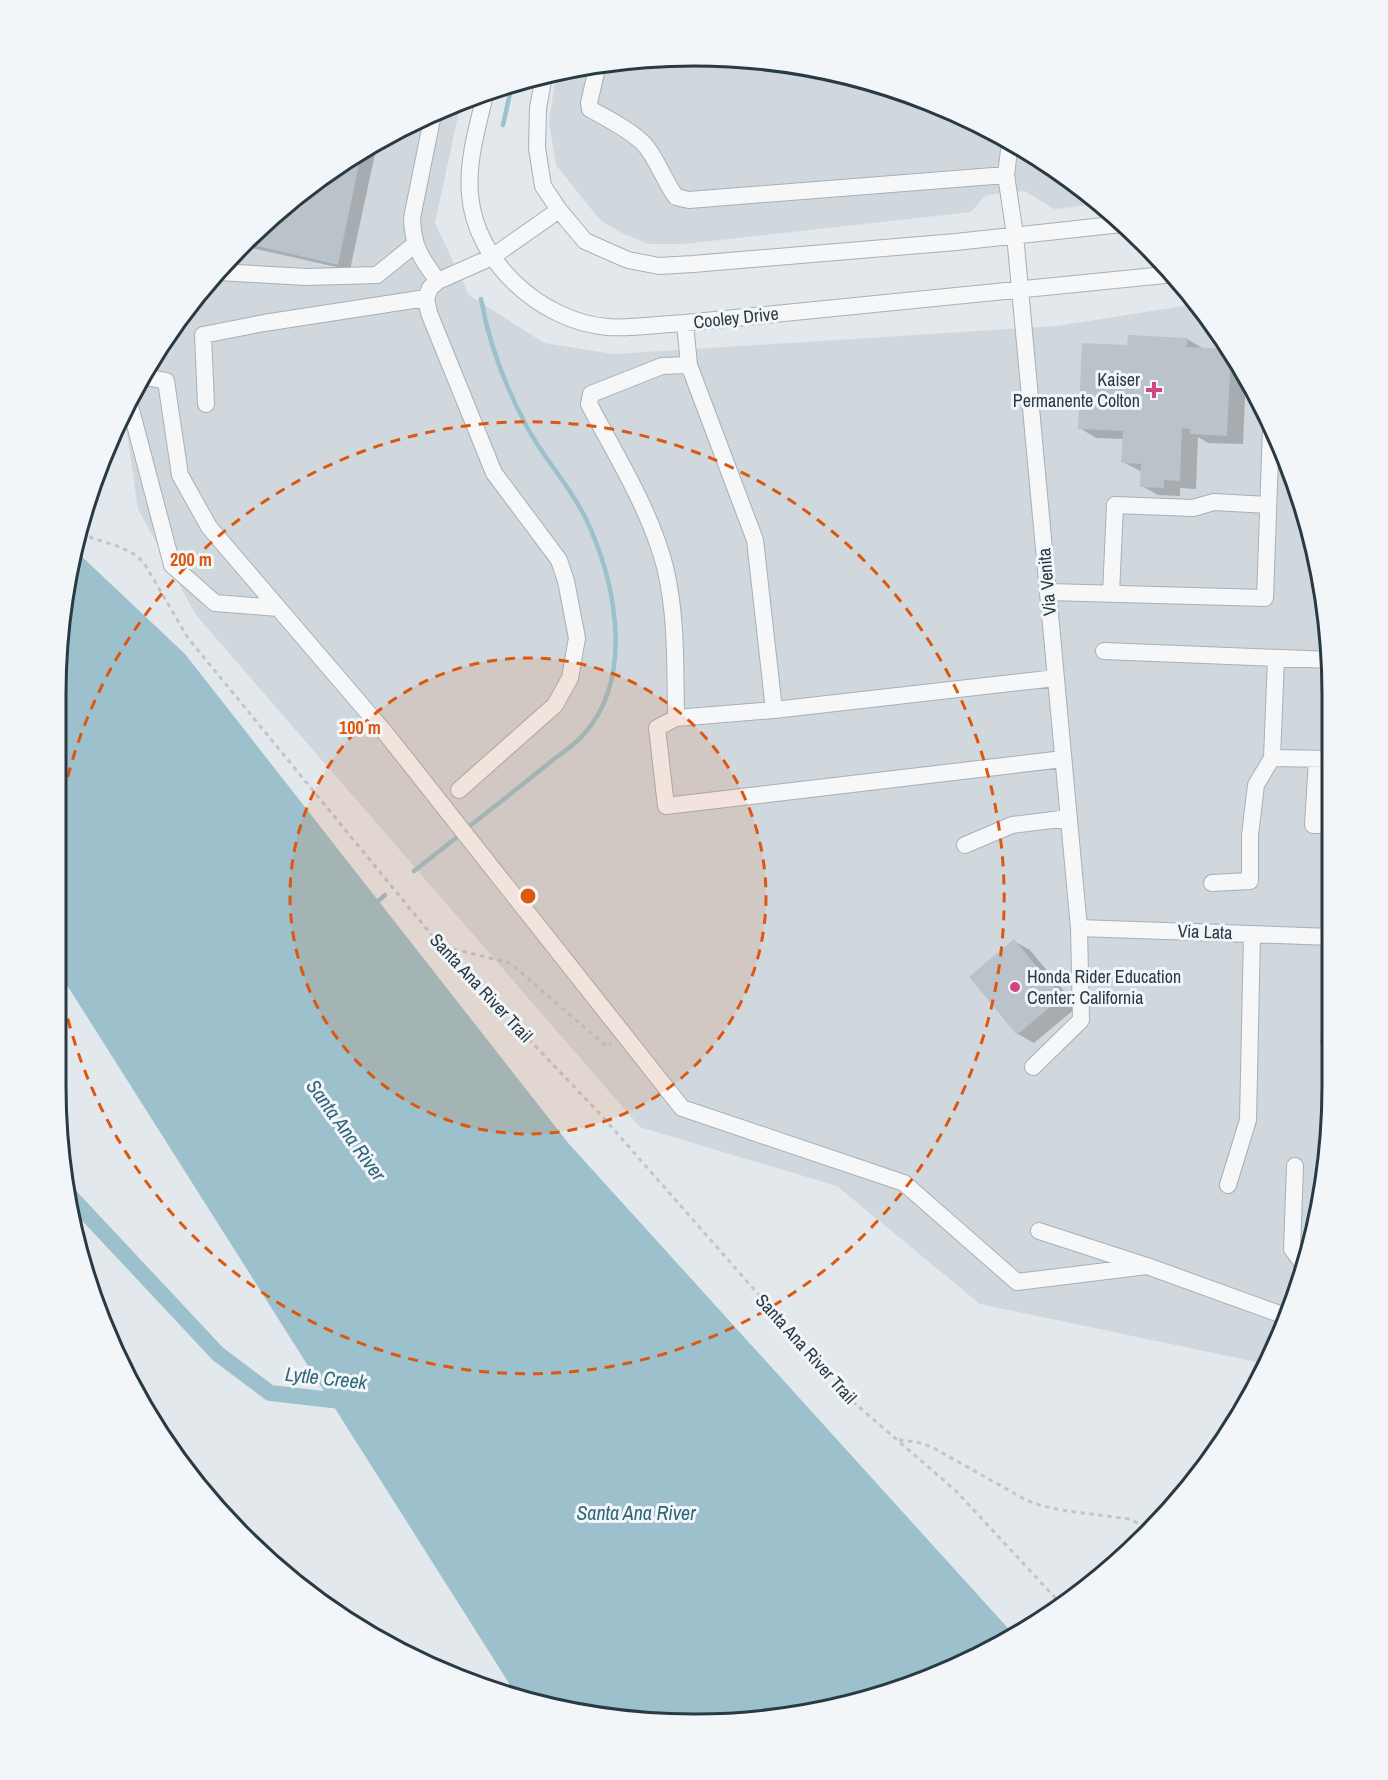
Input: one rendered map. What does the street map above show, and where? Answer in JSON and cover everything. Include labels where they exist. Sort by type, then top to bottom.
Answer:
[{"type":"street","points":[[596,74],[589,102],[591,109],[615,122],[648,147],[666,184],[676,197],[689,200],[1006,174]]},
{"type":"street","points":[[542,84],[538,108],[537,148],[543,186],[559,210],[585,241],[628,260],[659,266],[956,242],[1111,225]]},
{"type":"street","name":"Cooley Drive","points":[[483,102],[470,162],[470,195],[476,226],[492,257],[528,297],[572,320],[608,327],[685,323],[1162,275]]},
{"type":"street","points":[[432,124],[412,218],[414,245],[438,281]]},
{"type":"street","name":"Via Venita","points":[[1009,151],[1006,174],[1015,235],[1079,928],[1081,1020],[1033,1067]]},
{"type":"street","points":[[459,790],[555,705],[570,678],[577,638],[566,580],[559,560],[495,473],[429,314],[426,298],[430,288],[438,281],[492,257],[559,210]]},
{"type":"street","points":[[229,273],[306,277],[377,275],[414,245]]},
{"type":"street","points":[[206,404],[203,335],[264,323],[426,298]]},
{"type":"street","points":[[685,323],[689,364],[755,540],[774,710]]},
{"type":"street","points":[[676,718],[674,630],[665,567],[647,514],[589,404],[591,394],[662,366],[689,364]]},
{"type":"street","points":[[151,378],[166,381],[180,475],[209,527],[387,735],[682,1108],[904,1183],[1017,1282],[1147,1266]]},
{"type":"street","points":[[132,414],[172,565],[215,603],[278,608]]},
{"type":"street","points":[[1048,592],[1265,598],[1270,446]]},
{"type":"street","points":[[1111,594],[1115,505],[1193,508],[1214,502],[1268,505]]},
{"type":"street","points":[[1104,651],[1321,660]]},
{"type":"street","points":[[1212,883],[1250,881],[1251,835],[1256,785],[1272,758],[1276,658]]},
{"type":"street","points":[[1056,678],[774,710],[676,718],[657,728],[666,806],[1063,759]]},
{"type":"street","points":[[1272,758],[1322,759]]},
{"type":"street","points":[[1322,771],[1313,825],[1322,825]]},
{"type":"street","points":[[965,845],[1012,825],[1069,818]]},
{"type":"street","name":"Via Lata","points":[[1079,928],[1322,937]]},
{"type":"street","points":[[1228,1185],[1248,1120],[1252,934]]},
{"type":"street","points":[[1295,1166],[1292,1249],[1298,1258]]},
{"type":"street","points":[[1039,1231],[1147,1266],[1279,1314]]},
{"type":"path","name":"Santa Ana River Trail","points":[[86,535],[136,553],[144,562],[188,638],[445,951],[601,1115],[850,1400],[956,1491],[1056,1599]]},
{"type":"path","points":[[445,951],[453,949],[510,963],[606,1046],[614,1041]]},
{"type":"path","name":"Santa Ana River Trail","points":[[897,1439],[932,1447],[1026,1500],[1042,1506],[1130,1519],[1142,1526]]},
{"type":"shaded area","points":[[653,67],[735,67],[776,71],[857,87],[934,114],[1008,150],[1043,172],[1088,205],[1054,209],[1025,191],[986,195],[971,212],[683,244],[649,244],[622,233],[600,220],[556,165],[549,122],[555,82],[571,78]]},
{"type":"shaded area","points":[[459,112],[435,223],[469,295],[544,343],[614,354],[1057,326],[1187,305],[1238,380],[1257,416],[1289,492],[1310,571],[1321,653],[1321,1127],[1317,1168],[1301,1249],[1289,1288],[1258,1362],[980,1304],[837,1186],[640,1127],[196,615],[138,509],[126,427],[150,380],[196,312],[250,250],[312,196],[380,150]]},
{"type":"water","name":"Santa Ana River","points":[[81,556],[185,654],[569,1144],[1009,1629],[972,1649],[896,1681],[857,1693],[776,1709],[735,1713],[653,1713],[571,1702],[511,1687],[66,984],[67,653],[71,612]]},
{"type":"building","points":[[359,163],[338,265],[255,245],[312,196]]},
{"type":"building","name":"Kaiser Permanente Colton","points":[[1128,335],[1187,338],[1187,347],[1218,348],[1230,368],[1227,436],[1190,434],[1190,429],[1182,428],[1180,481],[1164,480],[1164,488],[1140,487],[1141,464],[1121,463],[1123,431],[1078,429],[1082,343],[1127,345]]},
{"type":"building","name":"Honda Rider Education Center: California","points":[[1014,939],[1062,997],[1017,1035],[969,977]]},
{"type":"waterway","points":[[503,125],[510,93]]},
{"type":"waterway","points":[[467,828],[572,746],[584,734],[600,711],[610,684],[615,656],[615,626],[611,597],[595,540],[578,504],[533,438],[519,412],[493,348],[481,299]]},
{"type":"waterway","points":[[414,871],[461,834]]},
{"type":"waterway","points":[[376,903],[385,895]]},
{"type":"waterway","name":"Lytle Creek","points":[[77,1204],[218,1354],[270,1393],[350,1402]]},
{"type":"place","name":"Kaiser Permanente Colton","points":[[1154,390]]},
{"type":"place","name":"Honda Rider Education Center: California","points":[[1015,987]]}]
